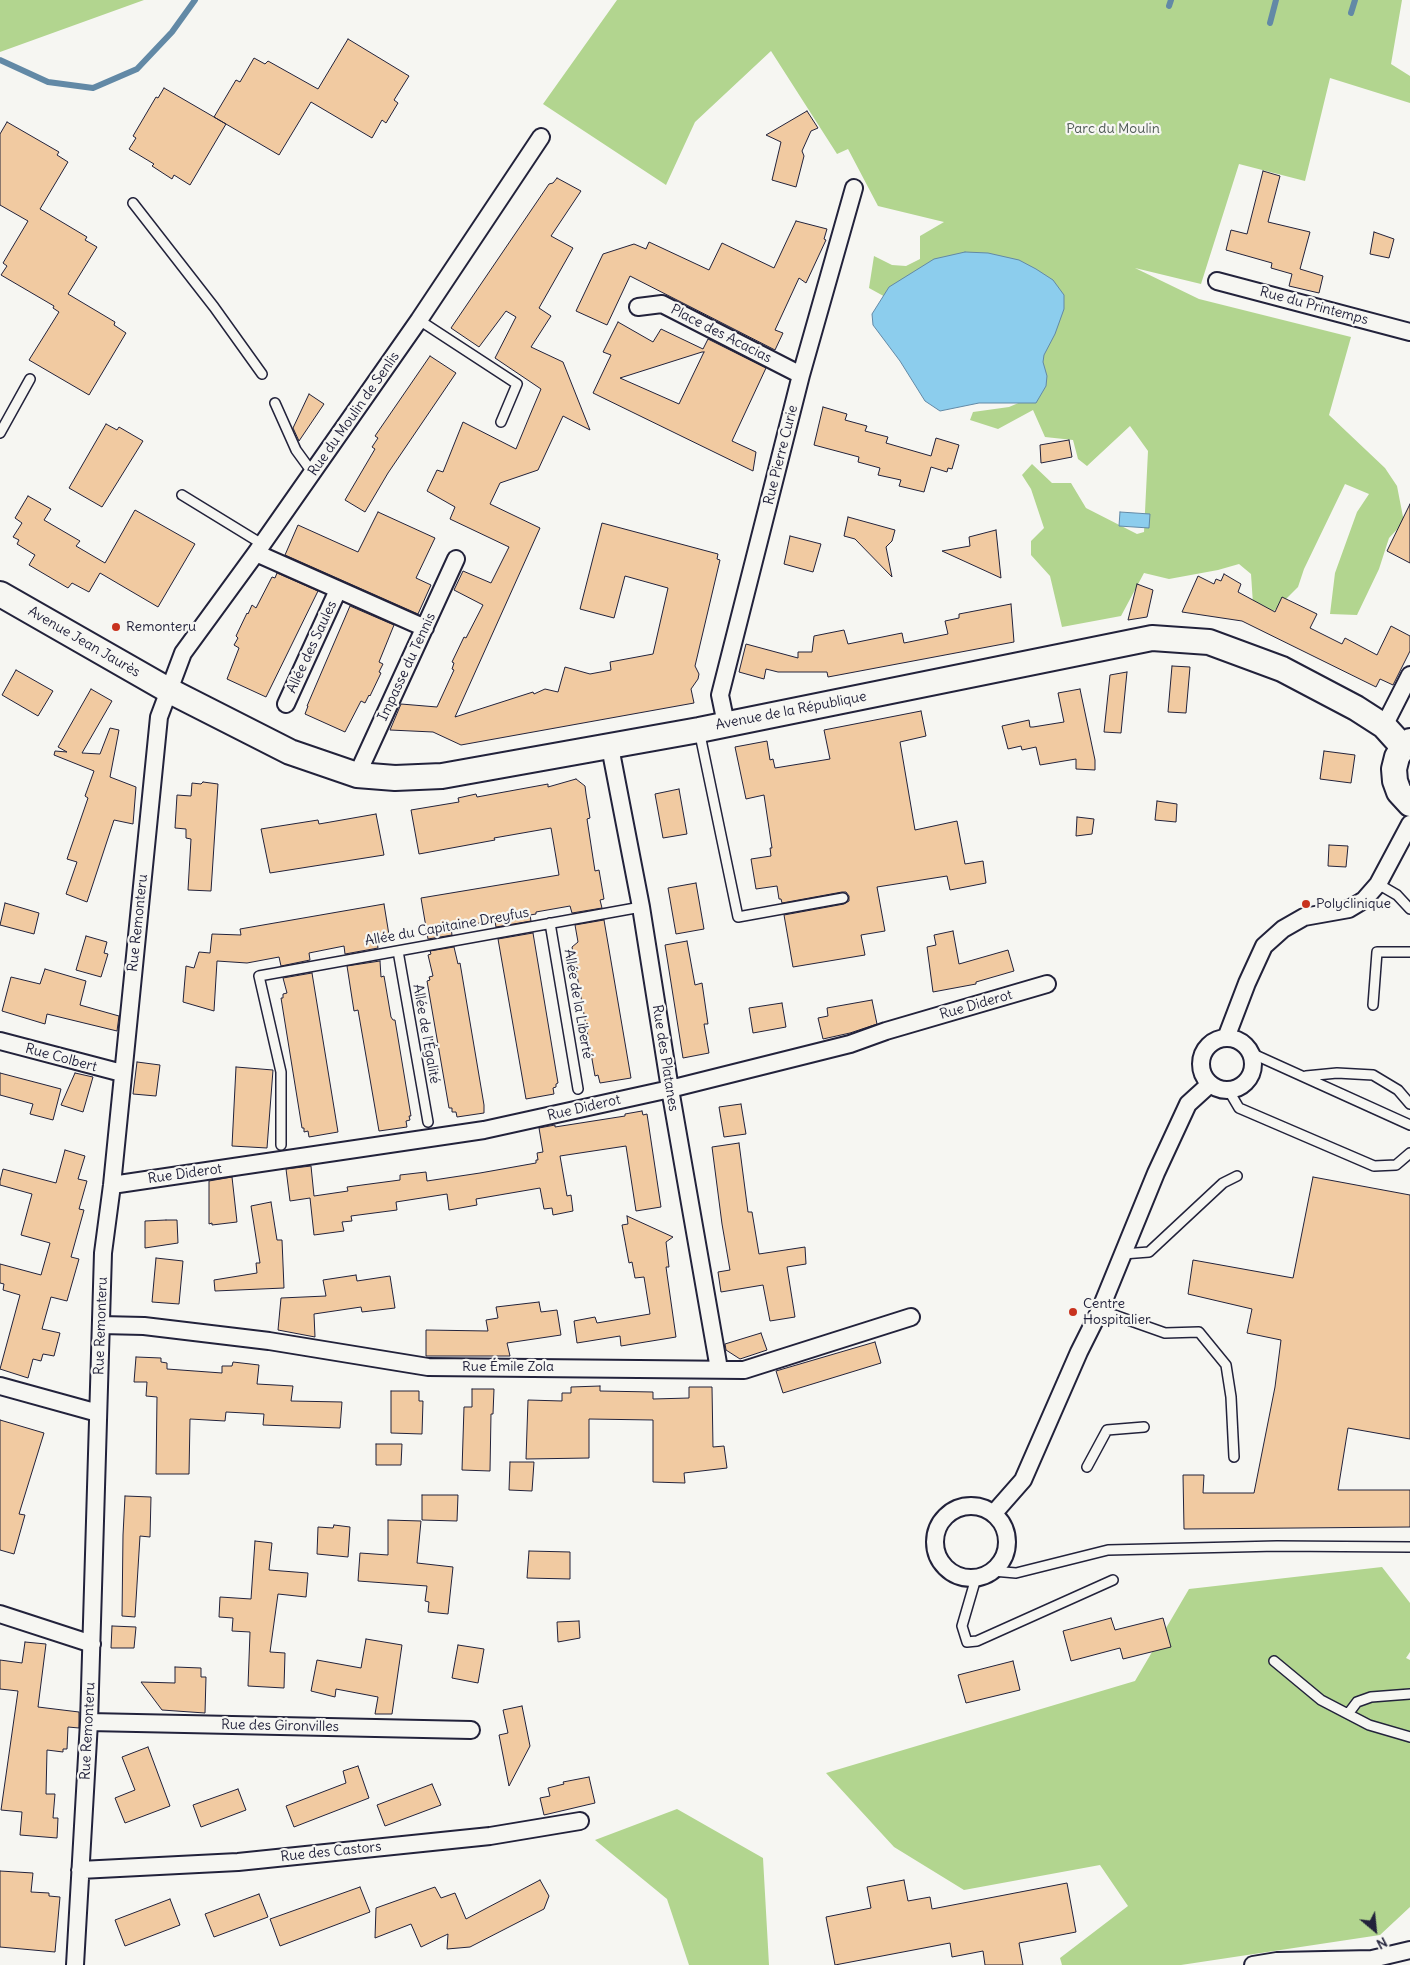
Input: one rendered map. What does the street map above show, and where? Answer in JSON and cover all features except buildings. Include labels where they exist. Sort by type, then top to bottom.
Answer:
[{"type":"street","name":"Rue du Moulin de Senlis","points":[[168,690],[183,653],[419,320],[542,137]]},
{"type":"street","name":"Rue Pierre Curie","points":[[726,724],[720,695],[801,375],[854,188]]},
{"type":"street","name":"Rue du Printemps","points":[[1217,281],[1410,332]]},
{"type":"street","name":"Place des Acacias","points":[[638,307],[662,304],[801,375]]},
{"type":"street","name":"Allée des Saules","points":[[259,548],[338,590],[425,628]]},
{"type":"street","name":"Impasse du Tennis","points":[[357,775],[456,559]]},
{"type":"street","name":"Allée des Saules","points":[[286,704],[338,590]]},
{"type":"street","name":"Avenue Jean Jaurès","points":[[0,594],[168,690]]},
{"type":"street","name":"Avenue de la République","points":[[168,690],[290,752],[357,775],[395,778],[442,776],[698,730],[1152,638],[1209,642],[1282,669],[1356,708],[1407,744]]},
{"type":"street","points":[[1384,726],[1410,675]]},
{"type":"street","name":"Rue Remonteru","points":[[75,1965],[89,1722],[103,1253],[112,1185],[159,717],[168,690]]},
{"type":"street","points":[[1407,744],[1397,757],[1394,769],[1395,781],[1399,792],[1410,804]]},
{"type":"street","name":"Rue des Platanes","points":[[610,747],[641,907],[670,1089],[719,1369]]},
{"type":"street","points":[[1226,1038],[1246,982],[1264,946],[1283,929],[1304,918],[1349,909],[1364,900],[1378,884],[1410,824]]},
{"type":"street","name":"Rue Diderot","points":[[112,1185],[484,1130],[670,1089],[850,1044],[886,1031],[1047,984]]},
{"type":"street","points":[[1226,1038],[1241,1042],[1251,1053],[1254,1061],[1250,1078],[1237,1089],[1216,1088],[1210,1084],[1202,1073],[1202,1058],[1210,1044],[1226,1038]]},
{"type":"street","name":"Rue Colbert","points":[[0,1041],[122,1073]]},
{"type":"street","points":[[994,1513],[1023,1480],[1079,1352],[1100,1310],[1156,1173],[1188,1104],[1210,1084]]},
{"type":"street","name":"Rue Émile Zola","points":[[101,1325],[144,1326],[270,1340],[428,1367],[744,1370],[911,1317]]},
{"type":"street","points":[[0,1386],[98,1413]]},
{"type":"street","points":[[974,1505],[994,1513],[1001,1521],[1006,1531],[1008,1542],[1006,1553],[1001,1563],[993,1571],[976,1578],[965,1578],[947,1569],[937,1553],[935,1535],[944,1517],[953,1510],[963,1506],[974,1505]]},
{"type":"street","points":[[0,1614],[92,1644]]},
{"type":"street","name":"Rue des Gironvilles","points":[[89,1722],[471,1730]]},
{"type":"street","name":"Rue des Castors","points":[[80,1870],[238,1862],[490,1836],[580,1821]]},
{"type":"street","points":[[1253,1965],[1277,1961],[1372,1959],[1410,1950]]},
{"type":"lane","points":[[133,203],[214,307],[262,374]]},
{"type":"lane","points":[[419,320],[518,384],[501,422]]},
{"type":"lane","points":[[0,433],[30,379]]},
{"type":"lane","points":[[275,402],[296,450],[312,472]]},
{"type":"lane","points":[[182,495],[259,548]]},
{"type":"lane","points":[[698,730],[738,917],[843,898]]},
{"type":"lane","points":[[1378,884],[1396,895],[1410,909]]},
{"type":"lane","name":"Allée du Capitaine Dreyfus","points":[[281,1145],[281,1072],[259,976],[641,907]]},
{"type":"lane","name":"Allée de la Liberté","points":[[550,923],[578,1089]]},
{"type":"lane","name":"Allée de l'Égalité","points":[[398,950],[428,1122]]},
{"type":"lane","points":[[1373,1005],[1377,952],[1410,952]]},
{"type":"lane","points":[[1251,1053],[1410,1125]]},
{"type":"lane","points":[[1304,1077],[1338,1073],[1373,1075],[1398,1090],[1410,1104]]},
{"type":"lane","points":[[1229,1090],[1239,1108],[1374,1166],[1396,1164],[1410,1153]]},
{"type":"lane","points":[[1123,1254],[1150,1252],[1223,1183],[1238,1176]]},
{"type":"lane","points":[[1100,1310],[1164,1333],[1199,1332],[1226,1365],[1231,1397],[1234,1457]]},
{"type":"lane","points":[[1087,1467],[1107,1430],[1144,1427]]},
{"type":"lane","points":[[993,1571],[1016,1573],[1108,1550],[1277,1546],[1410,1547]]},
{"type":"lane","points":[[976,1578],[962,1626],[967,1642],[977,1640],[1113,1580]]},
{"type":"lane","points":[[1274,1661],[1320,1700],[1369,1725],[1410,1737]]},
{"type":"lane","points":[[1348,1714],[1356,1702],[1371,1697],[1410,1694]]},
{"type":"green space","points":[[0,0],[144,0],[0,52]]},
{"type":"green space","name":"Parc du Moulin","points":[[617,0],[1402,0],[1391,64],[1410,76],[1410,103],[1330,78],[1305,181],[1239,164],[1201,284],[1135,268],[1199,299],[1351,337],[1329,415],[1385,468],[1397,486],[1404,522],[1389,538],[1379,569],[1357,615],[1330,614],[1335,573],[1357,512],[1369,494],[1345,484],[1304,569],[1298,587],[1274,611],[1253,604],[1251,574],[1239,564],[1169,579],[1144,573],[1121,616],[1062,627],[1050,576],[1031,555],[1031,541],[1044,528],[1031,489],[1022,475],[1032,464],[1052,483],[1071,483],[1086,508],[1137,534],[1144,532],[1148,451],[1130,426],[1087,466],[1078,459],[1073,440],[1045,437],[1033,410],[998,429],[970,420],[973,412],[1009,407],[1035,396],[898,304],[869,288],[874,256],[892,265],[906,266],[920,259],[920,236],[944,222],[878,206],[848,149],[837,154],[771,51],[695,122],[666,185],[543,104]]},
{"type":"green space","points":[[1382,1567],[1410,1603],[1410,1652],[1406,1658],[1410,1660],[1410,1907],[1380,1935],[1181,1965],[1062,1965],[1060,1958],[1128,1906],[1100,1865],[964,1890],[894,1847],[826,1773],[1135,1681],[1189,1589]]},
{"type":"green space","points":[[677,1809],[763,1858],[769,1965],[689,1965],[667,1899],[595,1840]]},
{"type":"water","points":[[965,252],[988,253],[1019,260],[1053,280],[1064,295],[1064,309],[1055,334],[1044,355],[1043,362],[1047,376],[1046,386],[1036,403],[979,403],[940,411],[925,401],[900,361],[873,325],[872,314],[889,287],[934,259]]},
{"type":"water","points":[[1120,512],[1150,514],[1149,528],[1119,526]]},
{"type":"waterway","points":[[0,60],[48,82],[93,88],[137,69],[172,32],[195,0]]},
{"type":"waterway","points":[[1169,6],[1171,0]]},
{"type":"waterway","points":[[1270,23],[1276,0]]},
{"type":"waterway","points":[[1351,13],[1355,0]]},
{"type":"place","name":"Remonteru","points":[[116,627]]},
{"type":"place","name":"Polyclinique","points":[[1306,904]]},
{"type":"place","name":"Centre Hospitalier","points":[[1073,1312]]}]
